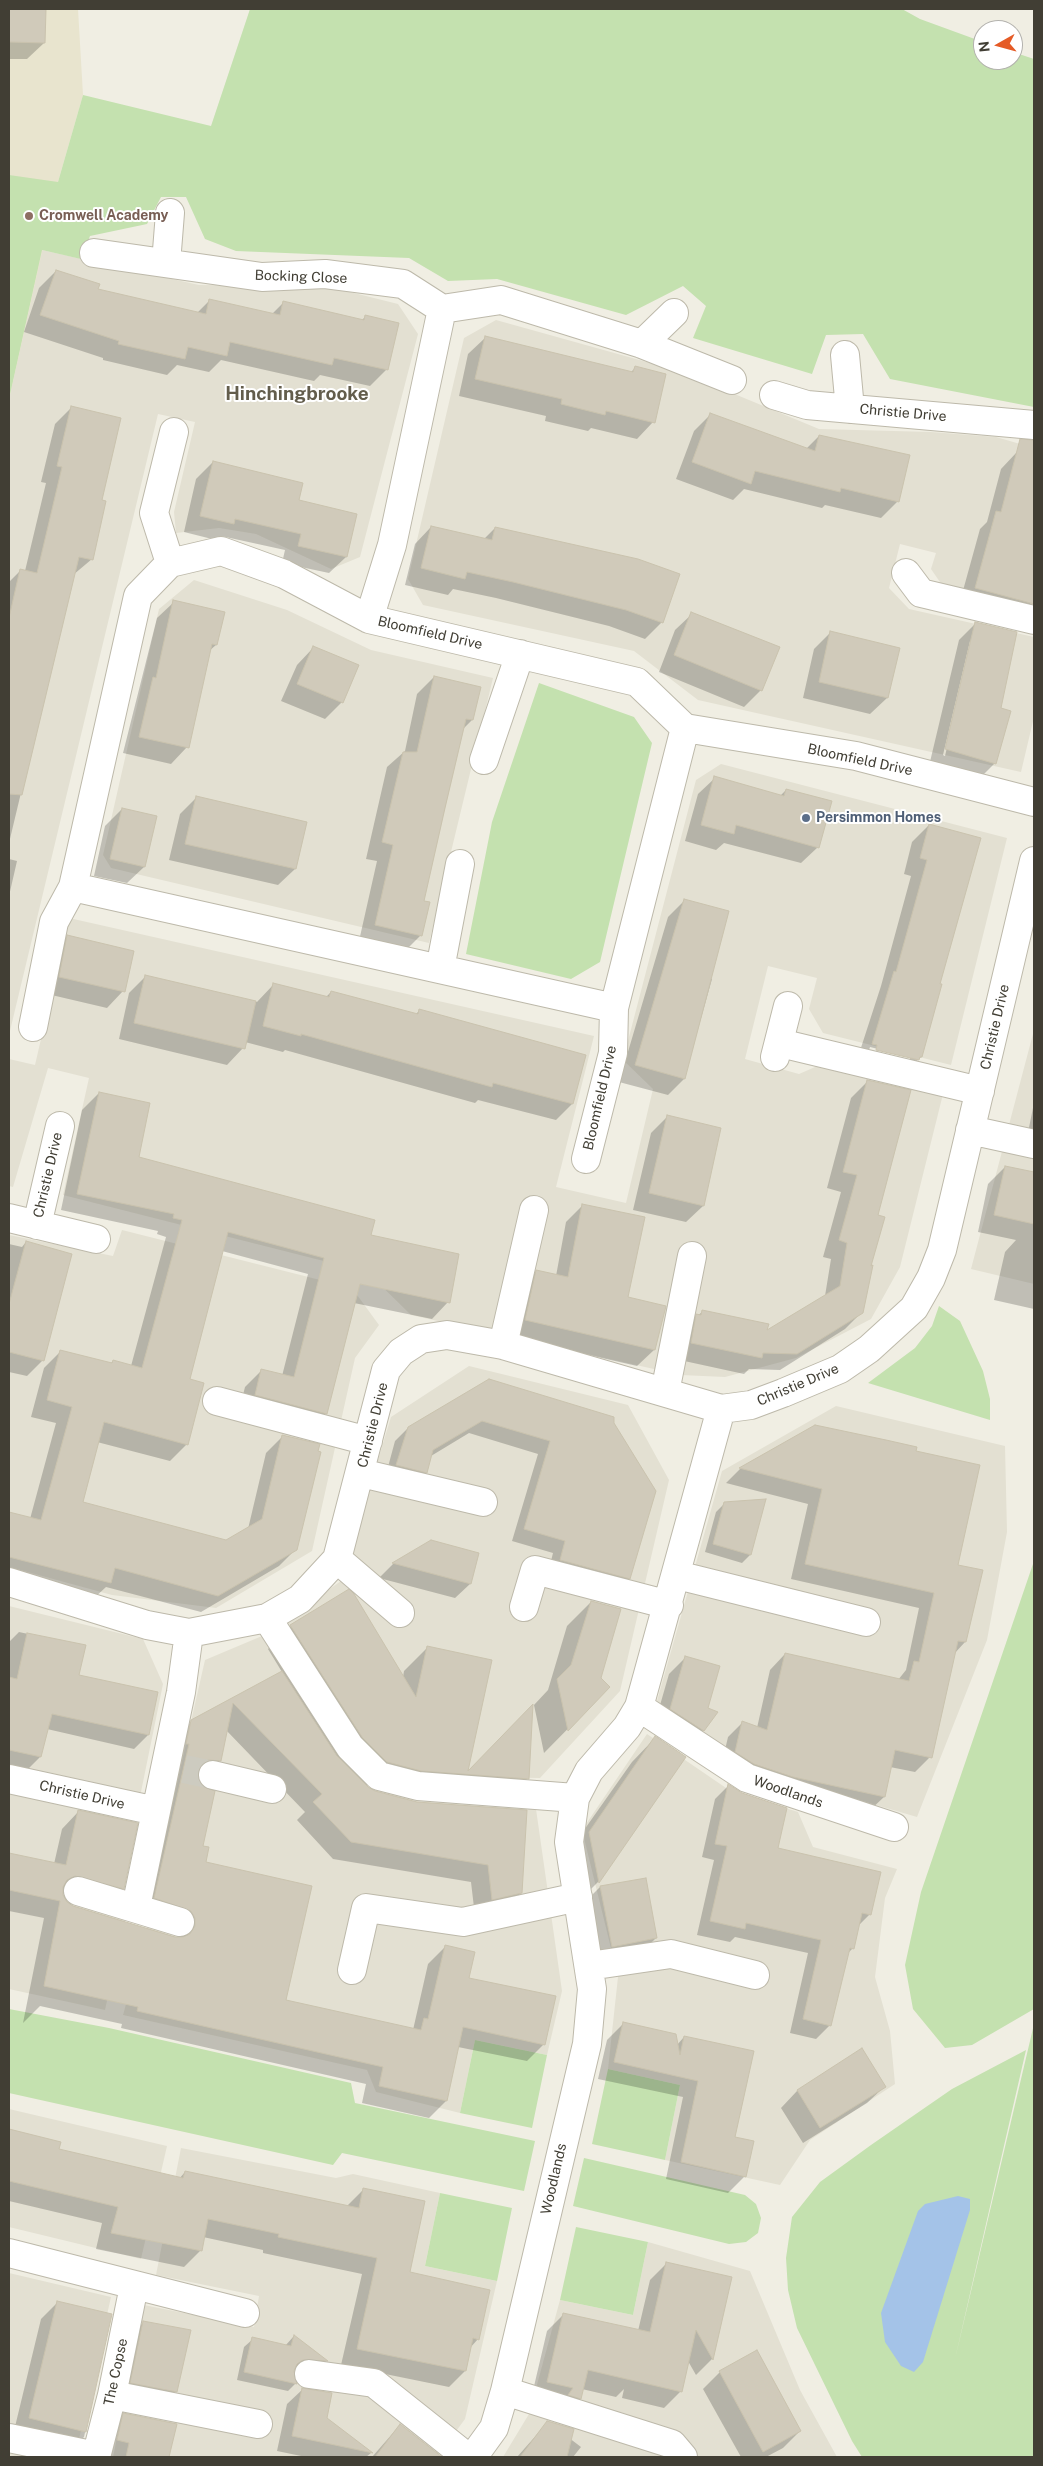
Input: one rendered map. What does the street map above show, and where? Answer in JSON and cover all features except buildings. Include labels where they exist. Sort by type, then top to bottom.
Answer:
[{"type":"street","points":[[166,263],[170,213]]},
{"type":"street","name":"Bocking Close","points":[[94,253],[262,277],[325,274],[403,284],[442,309]]},
{"type":"street","points":[[369,619],[392,544],[442,309],[501,300],[642,344],[732,380]]},
{"type":"street","points":[[642,344],[674,313]]},
{"type":"street","points":[[845,355],[850,409]]},
{"type":"street","name":"Christie Drive","points":[[774,395],[807,405],[1034,426]]},
{"type":"street","points":[[33,1027],[54,922],[73,887],[138,596],[170,563],[154,513],[174,432]]},
{"type":"street","name":"Bloomfield Drive","points":[[170,563],[221,551],[284,574],[369,619],[637,682],[684,728],[856,756],[1034,802]]},
{"type":"street","points":[[906,573],[921,593],[1034,620]]},
{"type":"street","points":[[484,760],[520,654]]},
{"type":"street","name":"Bloomfield Drive","points":[[586,1158],[614,1052],[614,1008],[684,728]]},
{"type":"street","name":"Christie Drive","points":[[9,1582],[147,1625],[189,1633],[268,1618],[300,1599],[337,1559],[361,1473],[386,1370],[401,1352],[421,1339],[446,1335],[503,1345],[721,1409],[751,1405],[840,1368],[869,1349],[914,1308],[931,1278],[942,1250],[1034,861]]},
{"type":"street","points":[[440,970],[460,864]]},
{"type":"street","points":[[73,887],[614,1008]]},
{"type":"street","points":[[788,1006],[778,1050],[980,1091]]},
{"type":"street","name":"Christie Drive","points":[[37,1225],[60,1126]]},
{"type":"street","points":[[970,1130],[1034,1144]]},
{"type":"street","points":[[503,1345],[534,1210]]},
{"type":"street","name":"Christie Drive","points":[[9,1218],[96,1239]]},
{"type":"street","points":[[665,1392],[692,1256]]},
{"type":"street","points":[[217,1401],[368,1441]]},
{"type":"street","name":"Woodlands","points":[[473,2457],[494,2428],[505,2391],[587,2044],[592,1989],[569,1842],[575,1798],[589,1772],[628,1727],[639,1707],[669,1605],[721,1409]]},
{"type":"street","points":[[361,1473],[483,1502]]},
{"type":"street","points":[[337,1559],[400,1613]]},
{"type":"street","points":[[524,1608],[535,1570],[669,1605]]},
{"type":"street","points":[[677,1575],[866,1622]]},
{"type":"street","points":[[268,1618],[350,1747],[380,1776],[418,1786],[575,1798]]},
{"type":"street","points":[[136,1907],[156,1811],[175,1767],[181,1692],[189,1633]]},
{"type":"street","name":"Woodlands","points":[[639,1707],[748,1778],[894,1827]]},
{"type":"street","points":[[213,1775],[272,1789]]},
{"type":"street","name":"Christie Drive","points":[[9,1778],[156,1811]]},
{"type":"street","points":[[78,1891],[136,1907],[180,1922]]},
{"type":"street","points":[[352,1970],[366,1908],[463,1922],[578,1897]]},
{"type":"street","points":[[589,1966],[671,1954],[755,1975]]},
{"type":"street","points":[[9,2253],[245,2313]]},
{"type":"street","name":"The Copse","points":[[96,2456],[112,2395],[134,2286]]},
{"type":"street","points":[[309,2374],[374,2383],[467,2457]]},
{"type":"street","points":[[505,2391],[672,2444],[683,2457]]},
{"type":"street","points":[[112,2395],[258,2424]]},
{"type":"street","points":[[9,2438],[96,2456]]},
{"type":"shaded area","name":"Cromwell Academy","points":[[9,9],[78,9],[83,95],[58,182],[9,399]]},
{"type":"shaded area","points":[[42,250],[199,285],[326,286],[398,304],[418,334],[360,557],[331,569],[256,534],[219,528],[176,533],[174,512],[195,422],[158,414],[9,1035],[9,399]]},
{"type":"shaded area","points":[[496,320],[679,371],[819,429],[931,432],[996,437],[1034,448],[1034,607],[942,585],[931,569],[936,553],[900,544],[889,588],[909,609],[1034,637],[1034,717],[1021,772],[698,700],[634,651],[423,605],[408,579],[464,338]]},
{"type":"shaded area","points":[[194,580],[287,610],[371,650],[493,678],[429,943],[111,868],[103,855],[159,609]]},
{"type":"shaded area","points":[[721,764],[1007,838],[951,1065],[823,1033],[809,1009],[817,978],[768,966],[745,1059],[799,1074],[822,1064],[943,1094],[900,1267],[871,1319],[796,1358],[725,1377],[681,1375],[411,1315],[367,1272],[63,1195],[89,1078],[48,1068],[13,1187],[9,1186],[9,1059],[35,1065],[69,918],[594,1036],[556,1187],[626,1203],[653,1089],[623,1060],[696,780]]},
{"type":"shaded area","points":[[1034,1030],[1034,1284],[971,1269]]},
{"type":"shaded area","points":[[122,1230],[352,1288],[379,1325],[355,1358],[312,1551],[216,1608],[112,1595],[9,1567],[9,1235],[113,1256]]},
{"type":"shaded area","points":[[469,1366],[628,1405],[669,1480],[620,1691],[540,1778],[401,1776],[380,1767],[281,1623],[341,1581],[391,1417]]},
{"type":"shaded area","points":[[836,1406],[1005,1446],[1007,1532],[987,1640],[917,1817],[750,1768],[655,1708],[722,1471]]},
{"type":"shaded area","points":[[9,1606],[143,1639],[163,1684],[122,1885],[74,1875],[68,1901],[126,1917],[105,2010],[9,1989]]},
{"type":"shaded area","points":[[262,1636],[341,1759],[369,1787],[411,1798],[536,1809],[562,1991],[547,2055],[475,2040],[460,2113],[376,2092],[367,2070],[123,2015],[147,1927],[202,1937],[208,1911],[151,1897],[205,1660]]},
{"type":"shaded area","points":[[647,1734],[729,1790],[798,1812],[813,1847],[897,1869],[885,1898],[875,1977],[890,2031],[895,2084],[810,2140],[780,2185],[665,2160],[680,2085],[608,2069],[618,1977],[582,1830]]},
{"type":"shaded area","points":[[9,2109],[167,2146],[141,2259],[9,2227]]},
{"type":"shaded area","points":[[181,2148],[336,2178],[353,2174],[440,2193],[425,2266],[497,2281],[465,2419],[437,2457],[113,2457],[144,2305],[254,2327],[259,2296],[156,2275]]},
{"type":"shaded area","points":[[648,2242],[750,2271],[800,2390],[837,2457],[503,2457],[529,2414],[560,2300],[633,2315]]},
{"type":"shaded area","points":[[9,2273],[111,2297],[75,2457],[9,2457]]},
{"type":"green space","points":[[250,9],[902,9],[920,19],[973,38],[973,70],[1023,70],[1023,55],[1034,59],[1034,407],[890,379],[863,334],[826,335],[812,374],[693,338],[706,306],[683,286],[626,315],[497,279],[448,281],[409,258],[236,251],[205,239],[186,197],[161,197],[147,224],[90,236],[81,259],[42,250],[9,399],[9,175],[58,182],[83,95],[211,126]]},
{"type":"green space","points":[[539,683],[634,717],[652,743],[600,962],[571,979],[466,954],[492,822]]},
{"type":"green space","points":[[939,1306],[960,1321],[983,1371],[990,1399],[990,1420],[868,1383],[915,1348],[932,1326]]},
{"type":"green space","points":[[1034,1561],[1034,2009],[972,2045],[945,2048],[913,2009],[905,1965],[921,1892]]},
{"type":"green space","points":[[9,2009],[109,2028],[351,2083],[355,2103],[535,2141],[524,2191],[342,2153],[333,2165],[9,2093]]},
{"type":"green space","points":[[1034,2024],[1034,2457],[862,2457],[852,2441],[797,2328],[788,2290],[786,2258],[792,2217],[820,2182],[871,2145],[952,2089],[1026,2050],[955,2359]]},
{"type":"green space","points":[[475,2040],[547,2055],[532,2128],[460,2113]]},
{"type":"green space","points":[[608,2069],[680,2085],[665,2160],[592,2144]]},
{"type":"green space","points":[[584,2158],[745,2195],[756,2204],[761,2218],[758,2233],[746,2242],[729,2244],[573,2206]]},
{"type":"green space","points":[[440,2193],[512,2208],[497,2281],[425,2266]]},
{"type":"green space","points":[[576,2227],[648,2242],[633,2315],[560,2300]]},
{"type":"water","points":[[958,2196],[970,2199],[970,2210],[923,2362],[914,2372],[901,2366],[885,2342],[881,2313],[918,2211],[925,2204]]},
{"type":"tunnel","points":[[184,1769],[213,1775]]},
{"type":"place","name":"Cromwell Academy","points":[[29,216]]},
{"type":"place","name":"Persimmon Homes","points":[[806,818]]},
{"type":"district","name":"Hinchingbrooke","points":[[297,394]]}]
